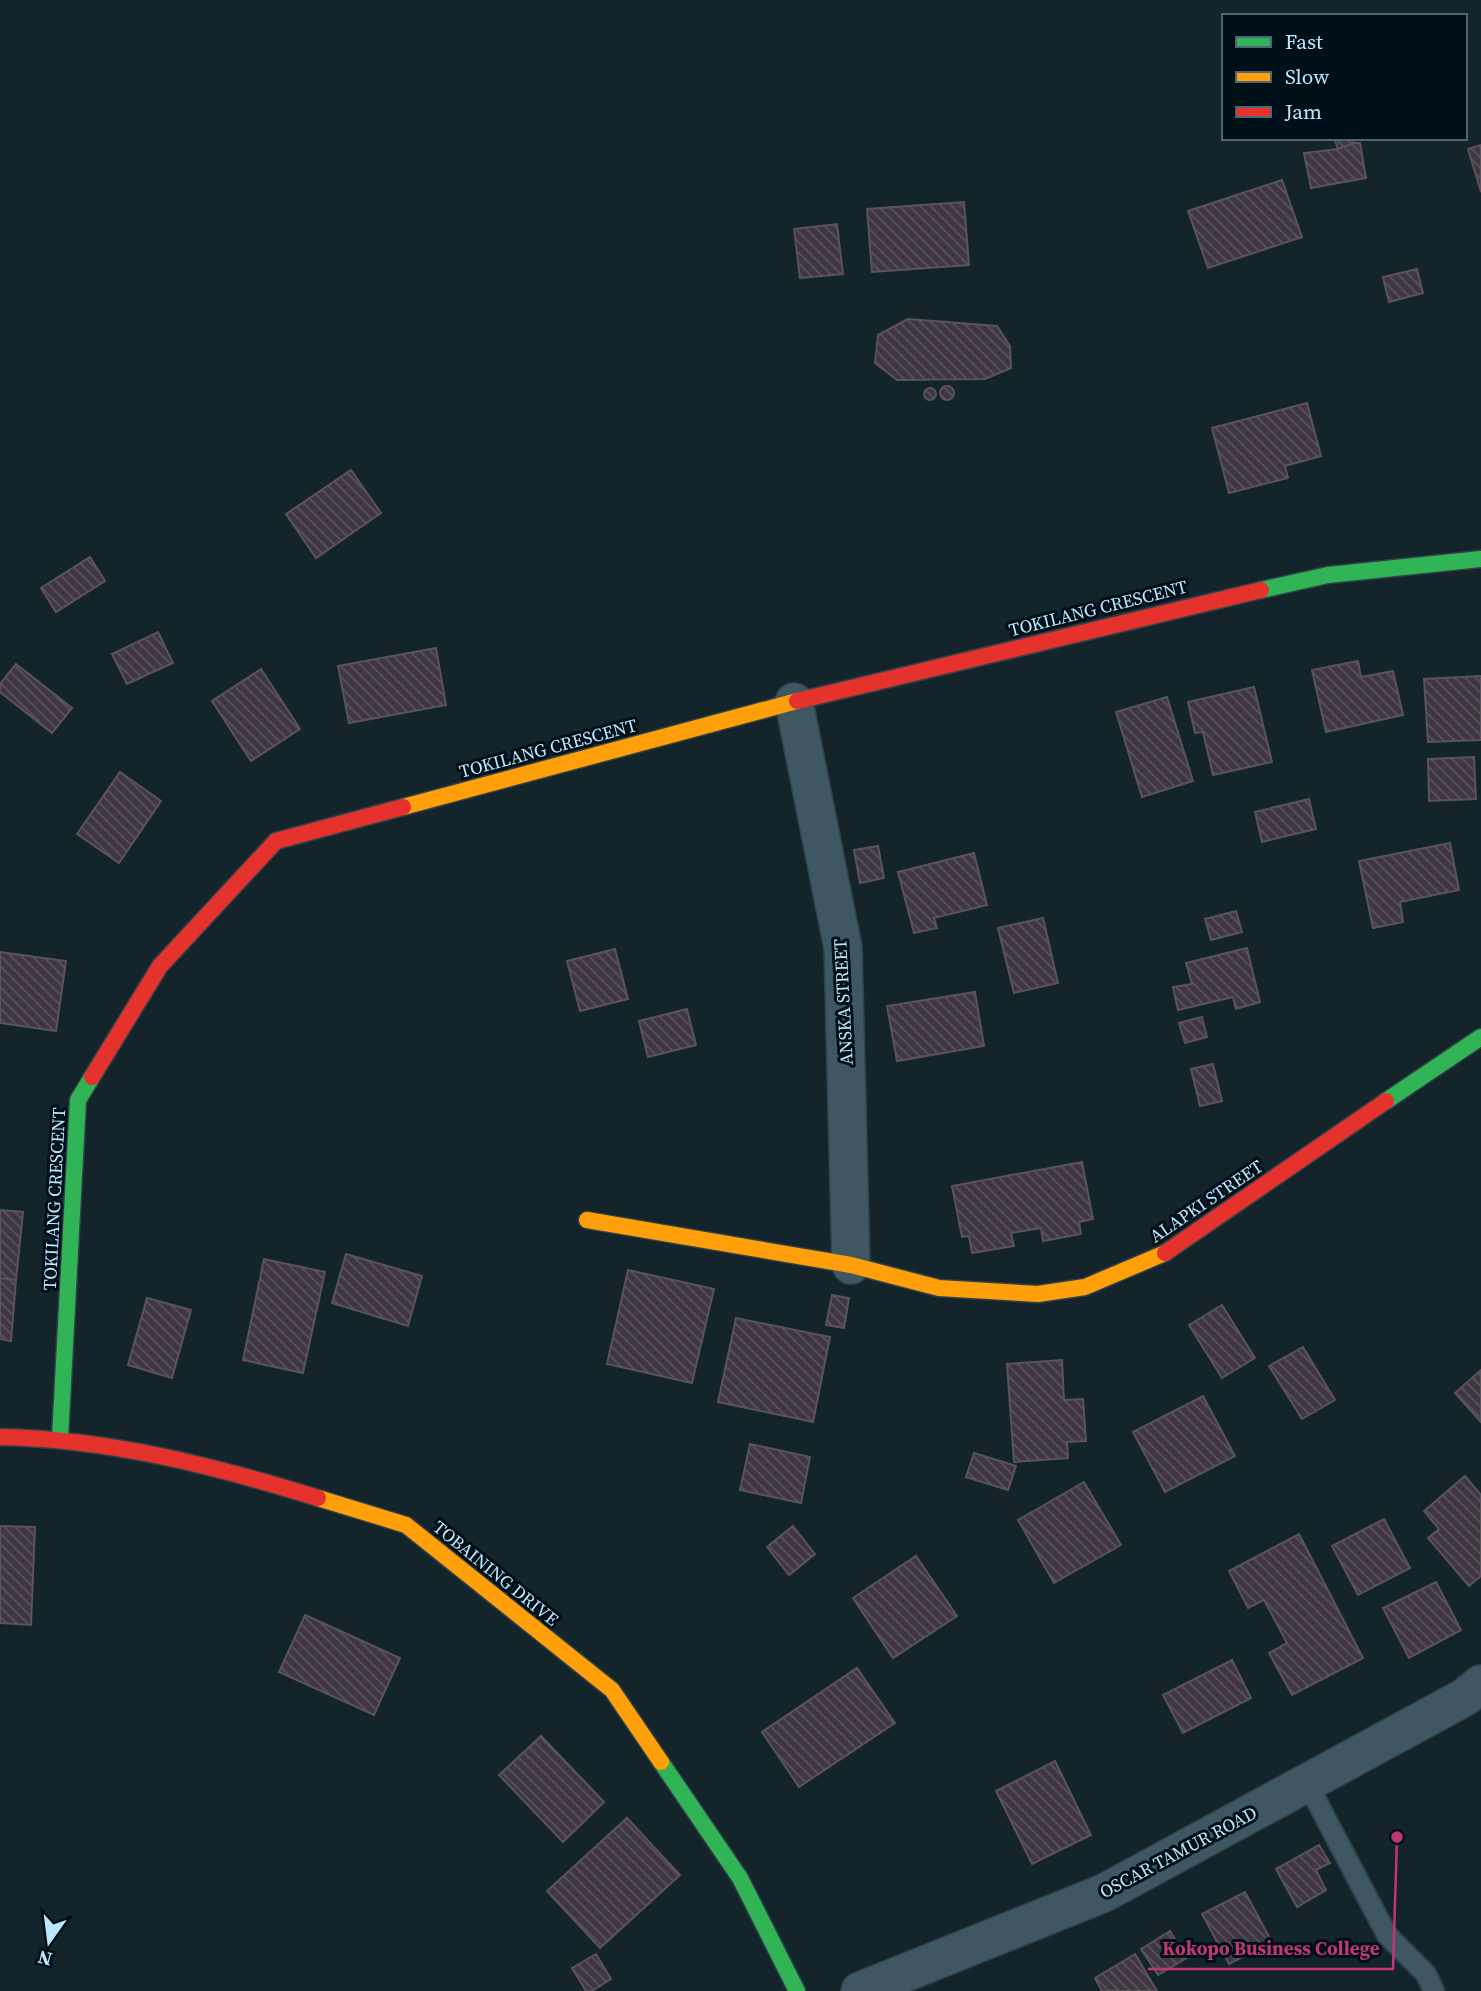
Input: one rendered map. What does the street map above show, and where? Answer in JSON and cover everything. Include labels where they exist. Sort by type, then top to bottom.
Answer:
[{"type":"street","name":"TOKILANG CRESCENT","points":[[60,1438],[79,1100],[160,966],[276,841],[794,702],[1177,608],[1328,575],[1481,559]]},
{"type":"street","name":"ANSKA STREET","points":[[794,702],[844,948],[851,1265]]},
{"type":"street","name":"ALAPKI STREET","points":[[587,1220],[851,1265],[939,1288],[1038,1294],[1085,1287],[1157,1258],[1481,1037]]},
{"type":"street","name":"TOBAINING DRIVE","points":[[0,1437],[60,1438],[225,1469],[406,1525],[612,1690],[740,1878],[797,1991]]},
{"type":"street","name":"OSCAR TAMUR ROAD","points":[[860,1991],[1104,1893],[1465,1697],[1481,1684]]},
{"type":"lane","points":[[1307,1783],[1387,1936],[1426,1974],[1434,1991]]},
{"type":"building","points":[[1335,140],[1353,140],[1354,143],[1338,149]]},
{"type":"building","points":[[1360,143],[1366,178],[1311,188],[1304,153],[1338,149]]},
{"type":"building","points":[[1481,145],[1481,192],[1468,149]]},
{"type":"building","points":[[1282,180],[1302,237],[1208,268],[1188,211]]},
{"type":"building","points":[[964,202],[969,265],[872,272],[867,209]]},
{"type":"building","points":[[837,224],[843,274],[800,278],[794,229]]},
{"type":"building","points":[[1417,269],[1423,293],[1389,302],[1383,277]]},
{"type":"building","points":[[908,319],[997,326],[1010,346],[1011,368],[985,379],[897,380],[875,363],[878,335]]},
{"type":"building","points":[[947,386],[952,388],[952,398],[947,400],[942,398],[940,393],[942,388]]},
{"type":"building","points":[[925,389],[935,389],[935,399],[925,399]]},
{"type":"building","points":[[1307,403],[1321,456],[1285,466],[1288,478],[1229,493],[1212,428]]},
{"type":"building","points":[[351,470],[381,513],[316,558],[286,514]]},
{"type":"building","points":[[90,557],[105,581],[56,612],[41,588]]},
{"type":"building","points":[[158,632],[173,663],[127,684],[112,654]]},
{"type":"building","points":[[436,648],[446,705],[349,723],[338,666]]},
{"type":"building","points":[[1358,661],[1361,677],[1393,671],[1403,715],[1326,732],[1312,670]]},
{"type":"building","points":[[16,664],[72,708],[52,733],[0,692],[0,684]]},
{"type":"building","points":[[261,669],[300,729],[251,761],[212,701]]},
{"type":"building","points":[[1481,676],[1481,740],[1428,742],[1424,679]]},
{"type":"building","points":[[1254,687],[1272,762],[1213,775],[1203,732],[1195,733],[1188,702]]},
{"type":"building","points":[[1167,697],[1193,781],[1142,797],[1116,712]]},
{"type":"building","points":[[1474,757],[1476,799],[1429,801],[1428,759]]},
{"type":"building","points":[[120,772],[161,801],[119,863],[77,834]]},
{"type":"building","points":[[1309,799],[1316,829],[1262,842],[1255,812]]},
{"type":"building","points":[[1450,843],[1459,890],[1400,902],[1403,922],[1373,928],[1359,861]]},
{"type":"building","points":[[878,846],[884,878],[860,883],[854,850]]},
{"type":"building","points":[[974,853],[987,905],[934,918],[937,928],[914,933],[898,872]]},
{"type":"building","points":[[1236,911],[1242,932],[1211,940],[1205,919]]},
{"type":"building","points":[[1043,918],[1058,983],[1014,993],[998,928]]},
{"type":"building","points":[[1247,948],[1260,1002],[1236,1009],[1233,997],[1178,1010],[1173,987],[1192,984],[1186,963]]},
{"type":"building","points":[[615,949],[628,999],[580,1011],[567,961]]},
{"type":"building","points":[[0,952],[66,961],[56,1031],[0,1023]]},
{"type":"building","points":[[975,992],[984,1046],[897,1061],[887,1006]]},
{"type":"building","points":[[687,1009],[696,1045],[648,1057],[639,1021]]},
{"type":"building","points":[[1202,1017],[1207,1037],[1185,1043],[1179,1023]]},
{"type":"building","points":[[1213,1064],[1222,1101],[1200,1106],[1191,1069]]},
{"type":"building","points":[[1082,1162],[1093,1219],[1079,1222],[1081,1234],[1043,1241],[1041,1228],[1011,1233],[1014,1246],[972,1253],[969,1236],[962,1237],[952,1186]]},
{"type":"building","points":[[0,1210],[23,1212],[16,1280],[0,1278]]},
{"type":"building","points":[[346,1254],[422,1276],[408,1326],[332,1303]]},
{"type":"building","points":[[264,1259],[325,1272],[303,1373],[243,1360]]},
{"type":"building","points":[[628,1270],[714,1289],[692,1383],[607,1364]]},
{"type":"building","points":[[0,1278],[16,1280],[11,1341],[0,1339]]},
{"type":"building","points":[[832,1295],[849,1298],[844,1328],[826,1325]]},
{"type":"building","points":[[147,1298],[191,1310],[172,1378],[128,1365]]},
{"type":"building","points":[[1222,1305],[1255,1358],[1222,1378],[1189,1325]]},
{"type":"building","points":[[736,1318],[830,1337],[813,1422],[718,1402]]},
{"type":"building","points":[[1303,1347],[1335,1400],[1302,1419],[1269,1366]]},
{"type":"building","points":[[1062,1360],[1064,1400],[1083,1399],[1086,1441],[1067,1442],[1068,1458],[1014,1462],[1007,1364]]},
{"type":"building","points":[[1481,1370],[1481,1422],[1455,1393]]},
{"type":"building","points":[[1203,1396],[1235,1456],[1165,1492],[1133,1432]]},
{"type":"building","points":[[750,1444],[810,1457],[801,1503],[740,1490]]},
{"type":"building","points":[[974,1453],[1016,1466],[1008,1490],[966,1477]]},
{"type":"building","points":[[1465,1476],[1481,1495],[1481,1576],[1469,1586],[1428,1538],[1439,1529],[1424,1511]]},
{"type":"building","points":[[1084,1482],[1121,1545],[1054,1583],[1018,1520]]},
{"type":"building","points":[[1384,1519],[1410,1568],[1358,1595],[1332,1546]]},
{"type":"building","points":[[0,1526],[35,1527],[31,1625],[0,1623]]},
{"type":"building","points":[[793,1526],[815,1554],[789,1575],[767,1547]]},
{"type":"building","points":[[1299,1534],[1363,1658],[1292,1695],[1269,1653],[1287,1643],[1264,1600],[1248,1608],[1229,1571]]},
{"type":"building","points":[[916,1556],[957,1616],[893,1658],[853,1598]]},
{"type":"building","points":[[1436,1582],[1461,1630],[1409,1658],[1383,1608]]},
{"type":"building","points":[[305,1615],[400,1658],[374,1715],[279,1672]]},
{"type":"building","points":[[1232,1660],[1251,1698],[1183,1733],[1163,1695]]},
{"type":"building","points":[[857,1668],[895,1723],[799,1787],[762,1732]]},
{"type":"building","points":[[541,1736],[604,1802],[563,1842],[499,1775]]},
{"type":"building","points":[[1055,1761],[1091,1835],[1032,1864],[996,1791]]},
{"type":"building","points":[[627,1818],[680,1875],[600,1948],[547,1891]]},
{"type":"building","points":[[1319,1845],[1330,1863],[1316,1870],[1326,1890],[1297,1907],[1276,1869]]},
{"type":"building","points":[[1245,1892],[1272,1942],[1229,1964],[1202,1914]]},
{"type":"building","points":[[1170,1931],[1187,1958],[1158,1975],[1141,1949]]},
{"type":"building","points":[[596,1954],[611,1979],[592,1991],[586,1991],[572,1968]]},
{"type":"building","points":[[1135,1954],[1157,1991],[1102,1991],[1095,1978]]},
{"type":"traffic: fast","points":[[1261,590],[1328,575],[1481,559]]},
{"type":"traffic: fast","points":[[1386,1101],[1481,1037]]},
{"type":"traffic: fast","points":[[60,1438],[78,1100],[92,1077]]},
{"type":"traffic: fast","points":[[661,1762],[740,1878],[797,1991]]},
{"type":"traffic: slow","points":[[403,807],[797,701]]},
{"type":"traffic: slow","points":[[587,1220],[851,1265],[939,1288],[1038,1294],[1085,1287],[1165,1253]]},
{"type":"traffic: slow","points":[[318,1498],[406,1525],[612,1690],[661,1762]]},
{"type":"traffic: jam","points":[[797,701],[1261,590]]},
{"type":"traffic: jam","points":[[92,1077],[160,966],[276,841],[403,807]]},
{"type":"traffic: jam","points":[[1165,1253],[1386,1101]]},
{"type":"traffic: jam","points":[[0,1437],[81,1443],[161,1456],[318,1498]]},
{"type":"place","name":"Kokopo Business College","points":[[1397,1837]]}]
